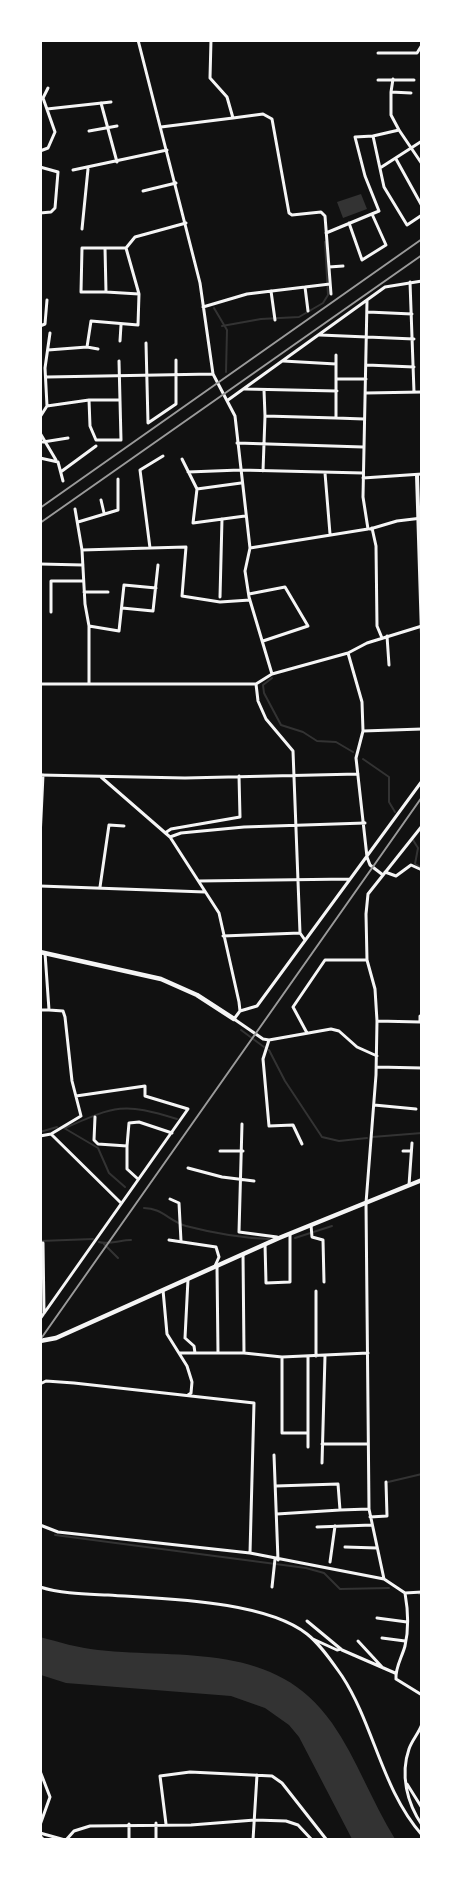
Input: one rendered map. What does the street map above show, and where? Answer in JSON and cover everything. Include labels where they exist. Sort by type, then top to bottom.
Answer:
[{"type":"main road","points":[[43,952],[161,979],[197,995],[234,1019]]},
{"type":"main road","points":[[40,1341],[56,1338],[216,1265],[422,1180]]},
{"type":"street","points":[[138,40],[186,223],[213,374],[235,416],[250,548],[245,571],[250,600],[272,674]]},
{"type":"street","points":[[211,40],[210,78],[227,97],[233,118]]},
{"type":"street","points":[[378,53],[417,53],[422,45]]},
{"type":"street","points":[[393,79],[391,115],[422,164]]},
{"type":"street","points":[[378,80],[414,80]]},
{"type":"street","points":[[40,151],[48,148],[55,132],[42,98],[48,88]]},
{"type":"street","points":[[392,92],[411,93]]},
{"type":"street","points":[[47,109],[111,102]]},
{"type":"street","points":[[101,103],[117,162]]},
{"type":"street","points":[[161,127],[263,114],[272,119],[289,213],[292,215],[321,212],[325,216],[331,294]]},
{"type":"street","points":[[89,131],[117,126]]},
{"type":"street","points":[[326,232],[378,211],[365,176],[355,137],[373,136],[399,130]]},
{"type":"street","points":[[373,136],[388,195],[407,225],[422,215]]},
{"type":"street","points":[[380,168],[422,141]]},
{"type":"street","points":[[73,170],[88,169],[167,150]]},
{"type":"street","points":[[396,159],[422,206]]},
{"type":"street","points":[[40,167],[58,172],[55,208],[51,212],[40,213]]},
{"type":"street","points":[[82,230],[88,169]]},
{"type":"street","points":[[143,191],[176,183]]},
{"type":"street","points":[[349,223],[362,260],[386,245],[372,214]]},
{"type":"street","points":[[139,294],[81,292],[82,248],[126,248],[135,237],[186,223]]},
{"type":"street","points":[[87,347],[91,321],[138,325],[139,294],[126,248]]},
{"type":"street","points":[[105,249],[106,292]]},
{"type":"street","points":[[329,267],[343,266]]},
{"type":"street","points":[[228,400],[385,287],[422,281]]},
{"type":"street","points":[[410,282],[414,339],[414,392]]},
{"type":"street","points":[[203,308],[247,294],[330,284]]},
{"type":"street","points":[[305,287],[308,311]]},
{"type":"street","points":[[271,291],[275,320]]},
{"type":"street","points":[[40,326],[45,324],[47,300]]},
{"type":"street","points":[[367,301],[368,337],[363,478],[370,529],[376,546],[377,626],[382,638]]},
{"type":"street","points":[[368,312],[412,314]]},
{"type":"street","points":[[120,341],[121,325]]},
{"type":"street","points":[[40,417],[47,406],[45,368],[50,333]]},
{"type":"street","points":[[318,335],[414,339]]},
{"type":"street","points":[[146,343],[148,423],[176,404],[176,360]]},
{"type":"street","points":[[48,350],[87,347],[98,349]]},
{"type":"street","points":[[336,355],[336,418]]},
{"type":"street","points":[[89,400],[90,426],[96,440],[121,440],[119,361]]},
{"type":"street","points":[[283,361],[336,364]]},
{"type":"street","points":[[367,365],[414,367]]},
{"type":"street","points":[[40,369],[45,368]]},
{"type":"street","points":[[46,377],[213,374]]},
{"type":"street","points":[[336,379],[366,379]]},
{"type":"street","points":[[244,389],[337,391]]},
{"type":"street","points":[[263,471],[264,390]]},
{"type":"street","points":[[366,393],[422,392]]},
{"type":"street","points":[[47,406],[89,400],[120,400]]},
{"type":"street","points":[[265,416],[364,419]]},
{"type":"street","points":[[40,433],[43,442],[62,471],[63,481]]},
{"type":"street","points":[[43,442],[68,438]]},
{"type":"street","points":[[237,443],[363,447]]},
{"type":"street","points":[[62,471],[96,446]]},
{"type":"street","points":[[150,548],[140,470],[163,456]]},
{"type":"street","points":[[40,458],[56,460]]},
{"type":"street","points":[[182,459],[197,489],[193,523],[245,516]]},
{"type":"street","points":[[188,472],[240,470],[363,473]]},
{"type":"street","points":[[325,473],[331,534]]},
{"type":"street","points":[[363,478],[419,475],[422,634]]},
{"type":"street","points":[[78,522],[118,510],[118,479]]},
{"type":"street","points":[[197,489],[241,483]]},
{"type":"street","points":[[101,501],[104,514]]},
{"type":"street","points":[[75,509],[82,550],[84,592],[89,626],[89,683]]},
{"type":"street","points":[[250,548],[370,529],[420,518]]},
{"type":"street","points":[[220,597],[222,519]]},
{"type":"street","points":[[82,550],[186,547],[182,596],[220,602],[250,600]]},
{"type":"street","points":[[40,564],[83,565]]},
{"type":"street","points":[[117,605],[153,611],[158,565]]},
{"type":"street","points":[[51,612],[51,581],[83,581]]},
{"type":"street","points":[[89,626],[119,631],[124,585],[156,588]]},
{"type":"street","points":[[249,594],[285,587],[309,626],[263,641]]},
{"type":"street","points":[[84,592],[108,592]]},
{"type":"street","points":[[40,684],[238,686],[256,684],[272,674],[348,653],[387,636],[421,626]]},
{"type":"street","points":[[387,636],[389,665]]},
{"type":"street","points":[[348,653],[362,702],[363,731],[356,759],[365,823],[367,857],[370,865],[384,873],[396,876],[411,865],[422,870]]},
{"type":"street","points":[[256,684],[258,701],[266,719],[293,751],[300,933],[305,940]]},
{"type":"street","points":[[363,731],[422,729]]},
{"type":"street","points":[[40,838],[42,775],[101,777],[358,774]]},
{"type":"street","points":[[165,833],[171,829],[240,817],[239,776]]},
{"type":"street","points":[[101,777],[170,837],[219,914],[240,1011]]},
{"type":"street","points":[[377,1056],[357,1047],[339,1031],[331,1029],[269,1040],[234,1019],[240,1011],[257,1006],[422,781]]},
{"type":"street","points":[[170,837],[181,833],[244,827],[365,823]]},
{"type":"street","points":[[100,887],[109,825],[124,826]]},
{"type":"street","points":[[384,1579],[369,1509],[366,1203],[377,1067],[377,1021],[375,989],[367,960],[368,894],[422,826]]},
{"type":"street","points":[[198,881],[350,879]]},
{"type":"street","points":[[40,886],[205,892]]},
{"type":"street","points":[[223,936],[300,933]]},
{"type":"street","points":[[43,952],[49,1010]]},
{"type":"street","points":[[307,1033],[294,1007],[325,960],[367,960]]},
{"type":"street","points":[[40,1010],[63,1011],[81,1116],[51,1134],[40,1136]]},
{"type":"street","points":[[377,1021],[421,1022],[420,1016]]},
{"type":"street","points":[[269,1040],[264,1059],[269,1126],[293,1125],[302,1144]]},
{"type":"street","points":[[377,1067],[422,1068]]},
{"type":"street","points":[[40,1319],[188,1109],[145,1096],[145,1086],[76,1096]]},
{"type":"street","points":[[374,1105],[416,1109]]},
{"type":"street","points":[[95,1117],[94,1140],[98,1144],[127,1146]]},
{"type":"street","points":[[138,1179],[127,1169],[129,1123],[139,1122],[172,1133]]},
{"type":"street","points":[[242,1124],[239,1232],[279,1238]]},
{"type":"street","points":[[51,1134],[121,1203]]},
{"type":"street","points":[[409,1185],[412,1143]]},
{"type":"street","points":[[403,1150],[411,1151]]},
{"type":"street","points":[[220,1151],[243,1151]]},
{"type":"street","points":[[197,1170],[199,1163]]},
{"type":"street","points":[[189,1168],[254,1181]]},
{"type":"street","points":[[170,1199],[179,1203],[181,1241]]},
{"type":"street","points":[[311,1225],[312,1237],[323,1240],[324,1282]]},
{"type":"street","points":[[266,1244],[266,1283],[290,1282],[290,1234]]},
{"type":"street","points":[[170,1240],[216,1247],[219,1257],[216,1265],[219,1353]]},
{"type":"street","points":[[40,1243],[43,1243],[44,1313]]},
{"type":"street","points":[[243,1254],[244,1353]]},
{"type":"street","points":[[188,1278],[185,1338],[194,1346],[195,1353]]},
{"type":"street","points":[[163,1288],[167,1334],[187,1366],[192,1383]]},
{"type":"street","points":[[316,1291],[316,1356]]},
{"type":"street","points":[[166,1318],[169,1334],[189,1366],[192,1383],[191,1393],[187,1396]]},
{"type":"street","points":[[180,1353],[244,1353],[308,1357],[368,1353]]},
{"type":"street","points":[[322,1462],[325,1356]]},
{"type":"street","points":[[282,1357],[282,1433],[308,1433]]},
{"type":"street","points":[[308,1357],[308,1447]]},
{"type":"street","points":[[40,1384],[46,1381],[60,1382],[254,1402],[250,1552]]},
{"type":"street","points":[[322,1444],[369,1444]]},
{"type":"street","points":[[272,1587],[277,1559],[274,1455]]},
{"type":"street","points":[[370,1516],[387,1516],[386,1482]]},
{"type":"street","points":[[276,1486],[338,1484],[340,1510]]},
{"type":"street","points":[[277,1514],[369,1509]]},
{"type":"street","points":[[317,1527],[372,1524]]},
{"type":"street","points":[[40,1525],[58,1532],[250,1552],[384,1579],[405,1593],[422,1592]]},
{"type":"street","points":[[330,1562],[334,1526]]},
{"type":"street","points":[[345,1547],[377,1548]]},
{"type":"street","points":[[40,1586],[46,1589],[247,1609],[281,1621],[313,1640],[337,1650],[341,1649]]},
{"type":"street","points":[[405,1593],[407,1622],[405,1641],[395,1673],[396,1679],[403,1685],[422,1695]]},
{"type":"street","points":[[377,1618],[407,1622]]},
{"type":"street","points":[[307,1621],[341,1649],[395,1673]]},
{"type":"street","points":[[382,1638],[405,1641]]},
{"type":"street","points":[[313,1640],[346,1682],[391,1783],[422,1835]]},
{"type":"street","points":[[358,1641],[383,1669]]},
{"type":"street","points":[[422,1724],[409,1748],[406,1782],[408,1796],[422,1825]]},
{"type":"street","points":[[40,1771],[50,1797],[40,1825]]},
{"type":"street","points":[[166,1824],[160,1776],[190,1772],[272,1776],[282,1783],[326,1839]]},
{"type":"street","points":[[254,1839],[257,1775]]},
{"type":"street","points":[[406,1782],[422,1808]]},
{"type":"street","points":[[40,1835],[65,1839],[74,1831],[90,1826],[255,1820],[298,1825],[312,1839]]},
{"type":"street","points":[[156,1823],[156,1839]]},
{"type":"street","points":[[129,1824],[129,1839]]},
{"type":"street","points":[[40,1835],[44,1839]]},
{"type":"shaded area","points":[[361,194],[367,209],[343,218],[337,202]]},
{"type":"shaded area","points":[[40,1637],[98,1650],[226,1660],[256,1667],[284,1679],[309,1697],[332,1723],[395,1839],[352,1839],[299,1737],[289,1725],[265,1708],[231,1696],[66,1683],[41,1675]]},
{"type":"waterway","points":[[222,326],[261,319],[299,317],[323,303],[328,295],[325,242]]},
{"type":"waterway","points":[[214,308],[227,330],[226,372]]},
{"type":"waterway","points":[[272,678],[263,685],[264,693],[281,725],[303,732],[317,741],[336,742],[353,752]]},
{"type":"waterway","points":[[363,759],[389,777],[389,802],[395,812]]},
{"type":"waterway","points":[[413,840],[418,848],[415,864],[422,868]]},
{"type":"waterway","points":[[241,1030],[264,1047]]},
{"type":"waterway","points":[[269,1050],[285,1081],[322,1137],[339,1141],[367,1138]]},
{"type":"waterway","points":[[65,1128],[96,1115],[119,1109],[144,1110],[177,1119]]},
{"type":"waterway","points":[[40,1132],[57,1127]]},
{"type":"waterway","points":[[64,1128],[98,1148],[109,1173],[125,1187]]},
{"type":"waterway","points":[[372,1137],[422,1133]]},
{"type":"waterway","points":[[144,1208],[161,1212],[180,1224],[196,1229],[269,1239]]},
{"type":"waterway","points":[[295,1238],[332,1226]]},
{"type":"waterway","points":[[40,1241],[93,1239]]},
{"type":"waterway","points":[[99,1242],[131,1240]]},
{"type":"waterway","points":[[104,1244],[118,1258]]},
{"type":"waterway","points":[[388,1482],[422,1474]]},
{"type":"waterway","points":[[55,1535],[306,1568],[324,1573],[340,1589],[389,1588]]},
{"type":"railway","points":[[40,508],[422,239]]},
{"type":"railway","points":[[40,523],[422,255]]},
{"type":"railway","points":[[40,1340],[422,797]]}]
